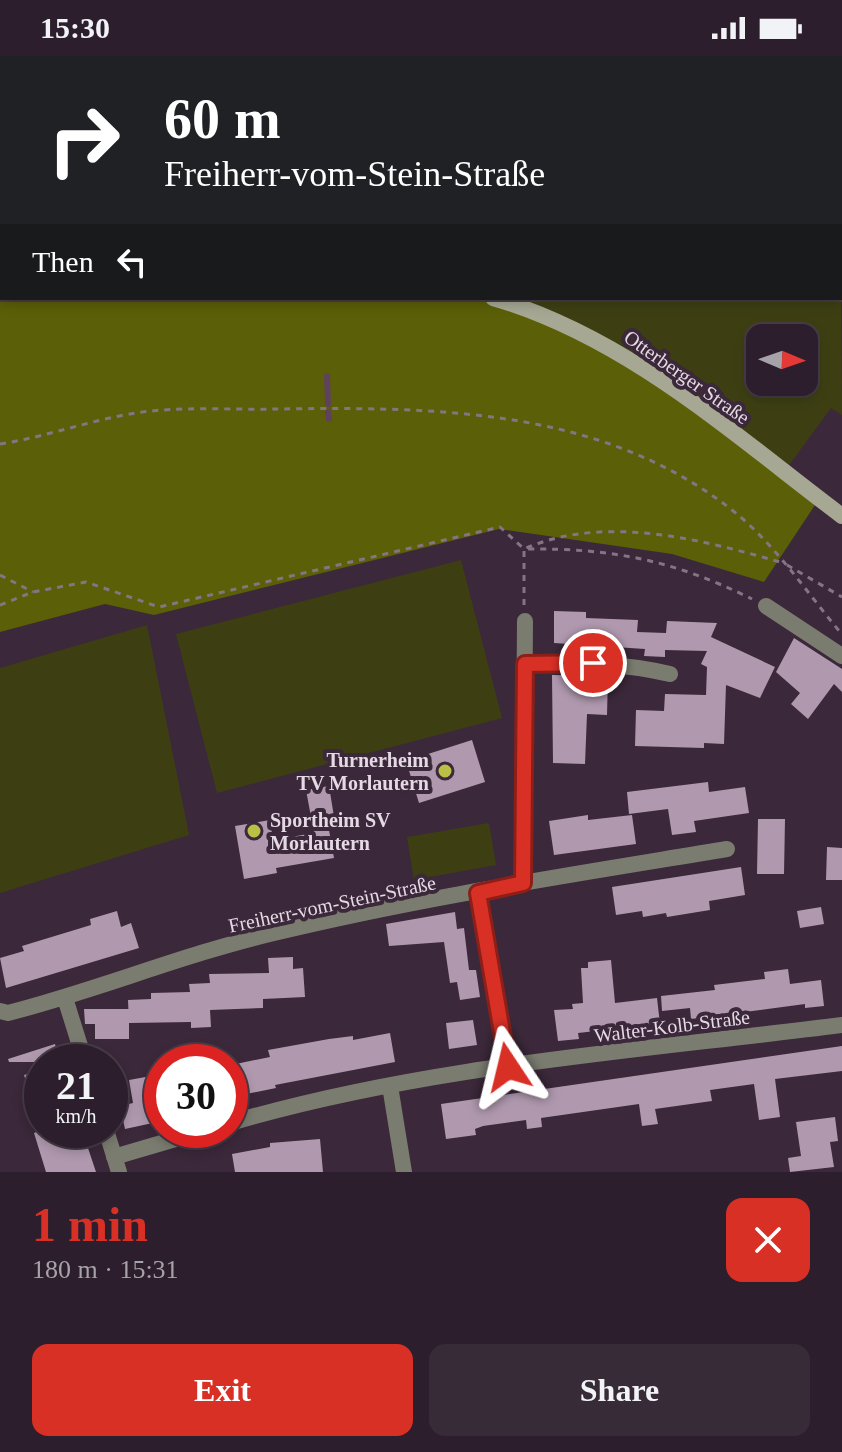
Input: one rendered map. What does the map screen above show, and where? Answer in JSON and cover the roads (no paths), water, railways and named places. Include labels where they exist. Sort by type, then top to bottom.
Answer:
[{"type":"street","name":"Otterberger Straße","points":[[499,300],[571,326],[635,361],[842,516]]},
{"type":"street","points":[[766,606],[842,656]]},
{"type":"street","points":[[523,883],[525,621]]},
{"type":"street","points":[[525,664],[604,664],[670,674]]},
{"type":"street","name":"Freiherr-vom-Stein-Straße","points":[[0,1011],[8,1013],[65,998],[274,933],[523,883],[727,849]]},
{"type":"street","points":[[478,893],[508,1067]]},
{"type":"street","points":[[65,998],[79,1044]]},
{"type":"street","name":"Walter-Kolb-Straße","points":[[248,1119],[390,1086],[508,1067],[842,1025]]},
{"type":"street","points":[[390,1086],[404,1172]]},
{"type":"street","points":[[116,1164],[158,1148]]},
{"type":"waterway","points":[[327,376],[328,404]]},
{"type":"waterway","points":[[328,412],[329,419]]},
{"type":"place","name":"Turnerheim TV Morlautern","points":[[445,771]]},
{"type":"place","name":"Sportheim SV Morlautern","points":[[254,831]]}]
